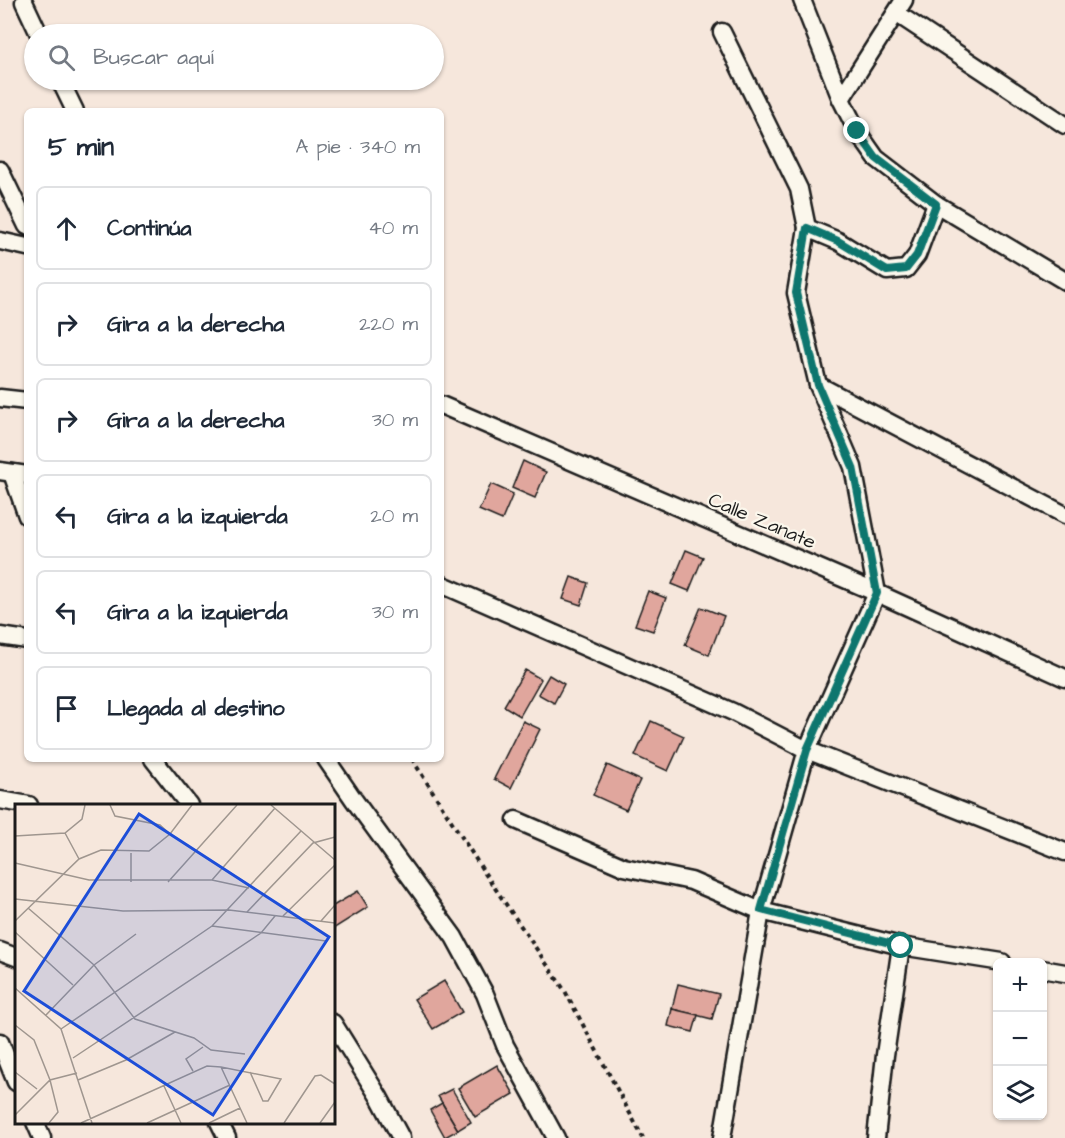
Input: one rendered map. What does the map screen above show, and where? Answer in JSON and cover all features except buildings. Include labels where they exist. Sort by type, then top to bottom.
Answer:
[{"type":"street","points":[[802,0],[841,99],[857,131],[876,158],[936,204],[1065,281]]},
{"type":"street","points":[[24,2],[34,24]]},
{"type":"street","points":[[841,99],[900,7],[1065,125]]},
{"type":"street","points":[[722,1138],[761,910],[807,750],[877,593],[853,467],[818,385],[796,293],[807,228],[799,189],[723,32]]},
{"type":"street","points":[[65,90],[74,108]]},
{"type":"street","points":[[0,170],[24,220]]},
{"type":"street","points":[[807,228],[838,241],[887,271],[906,269],[917,255],[936,204]]},
{"type":"street","points":[[0,241],[24,246]]},
{"type":"street","points":[[818,385],[1065,515]]},
{"type":"street","points":[[0,398],[24,401]]},
{"type":"street","name":"Calle Zanate","points":[[444,406],[877,593],[1065,678]]},
{"type":"street","points":[[13,473],[24,507]]},
{"type":"street","points":[[444,585],[733,712],[807,750],[1065,852]]},
{"type":"street","points":[[0,636],[24,640]]},
{"type":"street","points":[[155,762],[188,804]]},
{"type":"street","points":[[328,762],[454,937],[485,994],[505,1045],[556,1138]]},
{"type":"street","points":[[0,800],[23,804]]},
{"type":"street","points":[[516,820],[624,867],[691,881],[761,910],[901,946],[993,961]]},
{"type":"street","points":[[876,1138],[885,1054],[901,946]]},
{"type":"street","points":[[0,951],[15,957]]},
{"type":"street","points":[[1047,970],[1065,973]]},
{"type":"street","points":[[334,1025],[379,1097],[401,1138]]},
{"type":"street","points":[[0,1042],[15,1080]]},
{"type":"street","points":[[35,1123],[42,1138]]},
{"type":"street","points":[[220,1123],[227,1138]]},
{"type":"path","points":[[414,762],[484,872],[565,991],[643,1138]]},
{"type":"route","points":[[857,131],[876,158],[936,204],[917,255],[906,269],[887,271],[838,241],[807,228],[796,293],[818,385],[853,467],[877,593],[807,750],[761,910],[901,946]]}]
